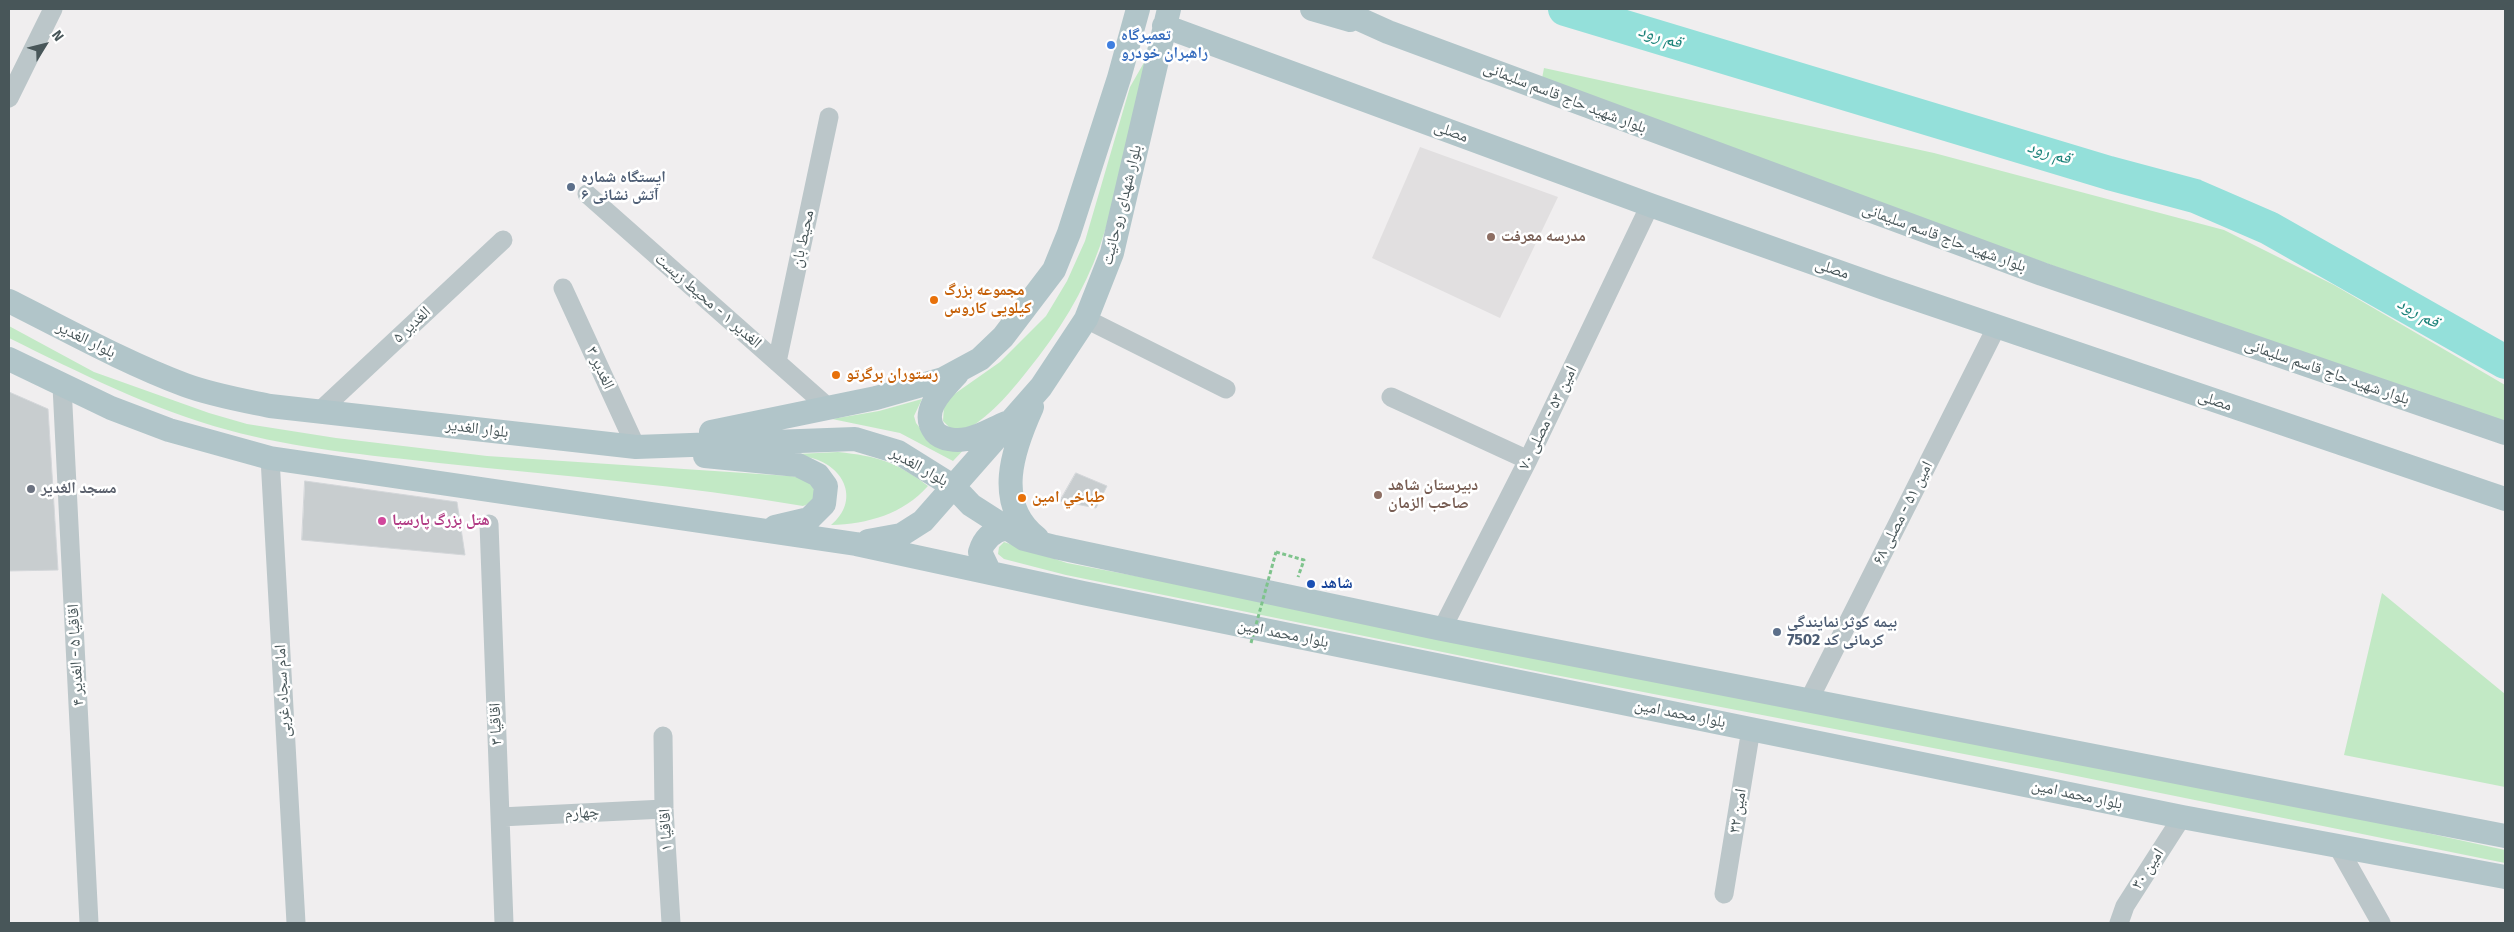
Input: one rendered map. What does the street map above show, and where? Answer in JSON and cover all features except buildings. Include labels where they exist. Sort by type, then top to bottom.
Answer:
[{"type":"main road","points":[[636,447],[876,398],[943,378],[980,359],[1003,337],[1054,270],[1119,78],[1138,9]]},
{"type":"main road","name":"بلوار شهید حاج قاسم سلیمانی","points":[[1312,9],[1388,32],[2042,274],[2505,433]]},
{"type":"main road","name":"بلوار شهید حاج قاسم سلیمانی","points":[[1337,9],[1388,32]]},
{"type":"main road","name":"مصلی","points":[[1167,17],[1650,205],[2505,499]]},
{"type":"main road","name":"بلوار شهدای روحانیت","points":[[1041,387],[1086,319],[1112,253],[1167,17]]},
{"type":"main road","name":"بلوار الغدیر","points":[[9,302],[127,360],[185,385],[234,399],[270,406],[321,410],[636,447],[855,439],[898,452],[954,488],[971,506],[1024,539],[1055,547]]},
{"type":"main road","points":[[9,360],[111,408],[169,430],[270,458],[856,544],[901,535],[923,522],[1041,387]]},
{"type":"main road","points":[[964,367],[942,390],[929,412],[929,424],[938,436],[951,440],[968,439],[1012,420]]},
{"type":"main road","points":[[1041,387],[1021,432],[1013,460],[1010,483],[1011,496],[1019,520],[1044,543],[1055,547],[1442,629],[2505,836]]},
{"type":"main road","points":[[636,447],[798,465],[818,475],[826,486],[824,504],[809,519],[783,526],[748,528]]},
{"type":"main road","points":[[990,573],[980,552],[983,542],[996,530],[1006,528]]},
{"type":"main road","name":"بلوار محمد امین","points":[[856,544],[2182,817],[2505,877]]},
{"type":"street","points":[[9,98],[53,9]]},
{"type":"street","name":"محیط بان","points":[[777,362],[829,116]]},
{"type":"street","name":"الغدیر ۱ - محیط زیست","points":[[587,194],[830,408]]},
{"type":"street","name":"امین ۵۳ - مصلی ۷۰","points":[[1442,629],[1528,460],[1650,205]]},
{"type":"street","name":"الغدیر ۵","points":[[321,410],[504,240]]},
{"type":"street","name":"الغدیر ۳","points":[[563,288],[636,447]]},
{"type":"street","points":[[1086,319],[1226,389]]},
{"type":"street","name":"امین ۵۱ - مصلی ۶۸","points":[[1809,700],[1998,326]]},
{"type":"street","name":"اقاقیا ۵ - الغدیر ۴","points":[[62,386],[89,923]]},
{"type":"street","points":[[1391,397],[1528,460]]},
{"type":"street","name":"امام سجاد غربی","points":[[270,458],[296,923]]},
{"type":"street","name":"اقاقیا ۳","points":[[489,524],[504,923]]},
{"type":"street","name":"امین ۳۲","points":[[1724,894],[1751,729]]},
{"type":"street","name":"اقاقیا ۱","points":[[663,736],[664,809],[671,923]]},
{"type":"street","name":"چهارم","points":[[500,817],[664,809]]},
{"type":"street","name":"امین ۳۰","points":[[2119,923],[2125,906],[2182,817]]},
{"type":"street","points":[[2338,847],[2381,923]]},
{"type":"path","points":[[1251,643],[1276,552],[1304,560]]},
{"type":"shaded area","points":[[1420,147],[1558,197],[1500,318],[1372,258]]},
{"type":"green space","points":[[1146,59],[1120,177],[1107,223],[1094,263],[1078,296],[1060,327],[1039,356],[998,405],[981,420],[962,432],[951,429],[943,421],[944,406],[953,395],[1000,362],[1046,316],[1067,281],[1085,241],[1130,87]]},
{"type":"green space","points":[[1544,68],[1934,153],[2224,230],[2334,285],[2505,385],[2505,426],[1541,84]]},
{"type":"green space","points":[[9,326],[94,372],[209,413],[247,424],[336,438],[487,456],[790,476],[803,478],[812,484],[816,496],[811,503],[803,506],[713,492],[360,454],[254,437],[171,412],[116,389],[9,338]]},
{"type":"green space","points":[[922,399],[914,416],[916,423],[927,437],[971,442],[953,461],[900,433],[832,419],[879,411]]},
{"type":"green space","points":[[838,452],[875,458],[886,462],[906,471],[928,486],[908,504],[884,516],[871,520],[831,525],[840,516],[845,506],[845,486],[840,477],[823,462],[812,458],[777,455]]},
{"type":"green space","points":[[1004,542],[1067,563],[2363,819],[2505,850],[2505,863],[2052,771],[1550,674],[1066,575],[1004,559],[998,554],[999,547]]},
{"type":"green space","points":[[2382,593],[2505,694],[2505,787],[2344,755]]},
{"type":"waterway","name":"قم رود","points":[[1565,9],[2109,173],[2195,196],[2269,228],[2505,362]]},
{"type":"place","name":"تعمیرگاه راهبران خودرو","points":[[1111,45]]},
{"type":"place","name":"ایستگاه شماره ۶ آتش نشانی","points":[[571,187]]},
{"type":"place","name":"مدرسه معرفت","points":[[1491,237]]},
{"type":"place","name":"مجموعه بزرگ کیلویی کاروس","points":[[934,300]]},
{"type":"place","name":"رستوران برگرتو","points":[[836,375]]},
{"type":"place","name":"مسجد الغدیر","points":[[31,489]]},
{"type":"place","name":"دبیرستان شاهد صاحب الزمان","points":[[1378,495]]},
{"type":"place","name":"طباخي امين","points":[[1022,498]]},
{"type":"place","name":"هتل بزرگ پارسیا","points":[[382,521]]},
{"type":"place","name":"شاهد","points":[[1311,584]]},
{"type":"place","name":"بیمه کوثر نمایندگی کرمانی کد 7502","points":[[1777,632]]}]
